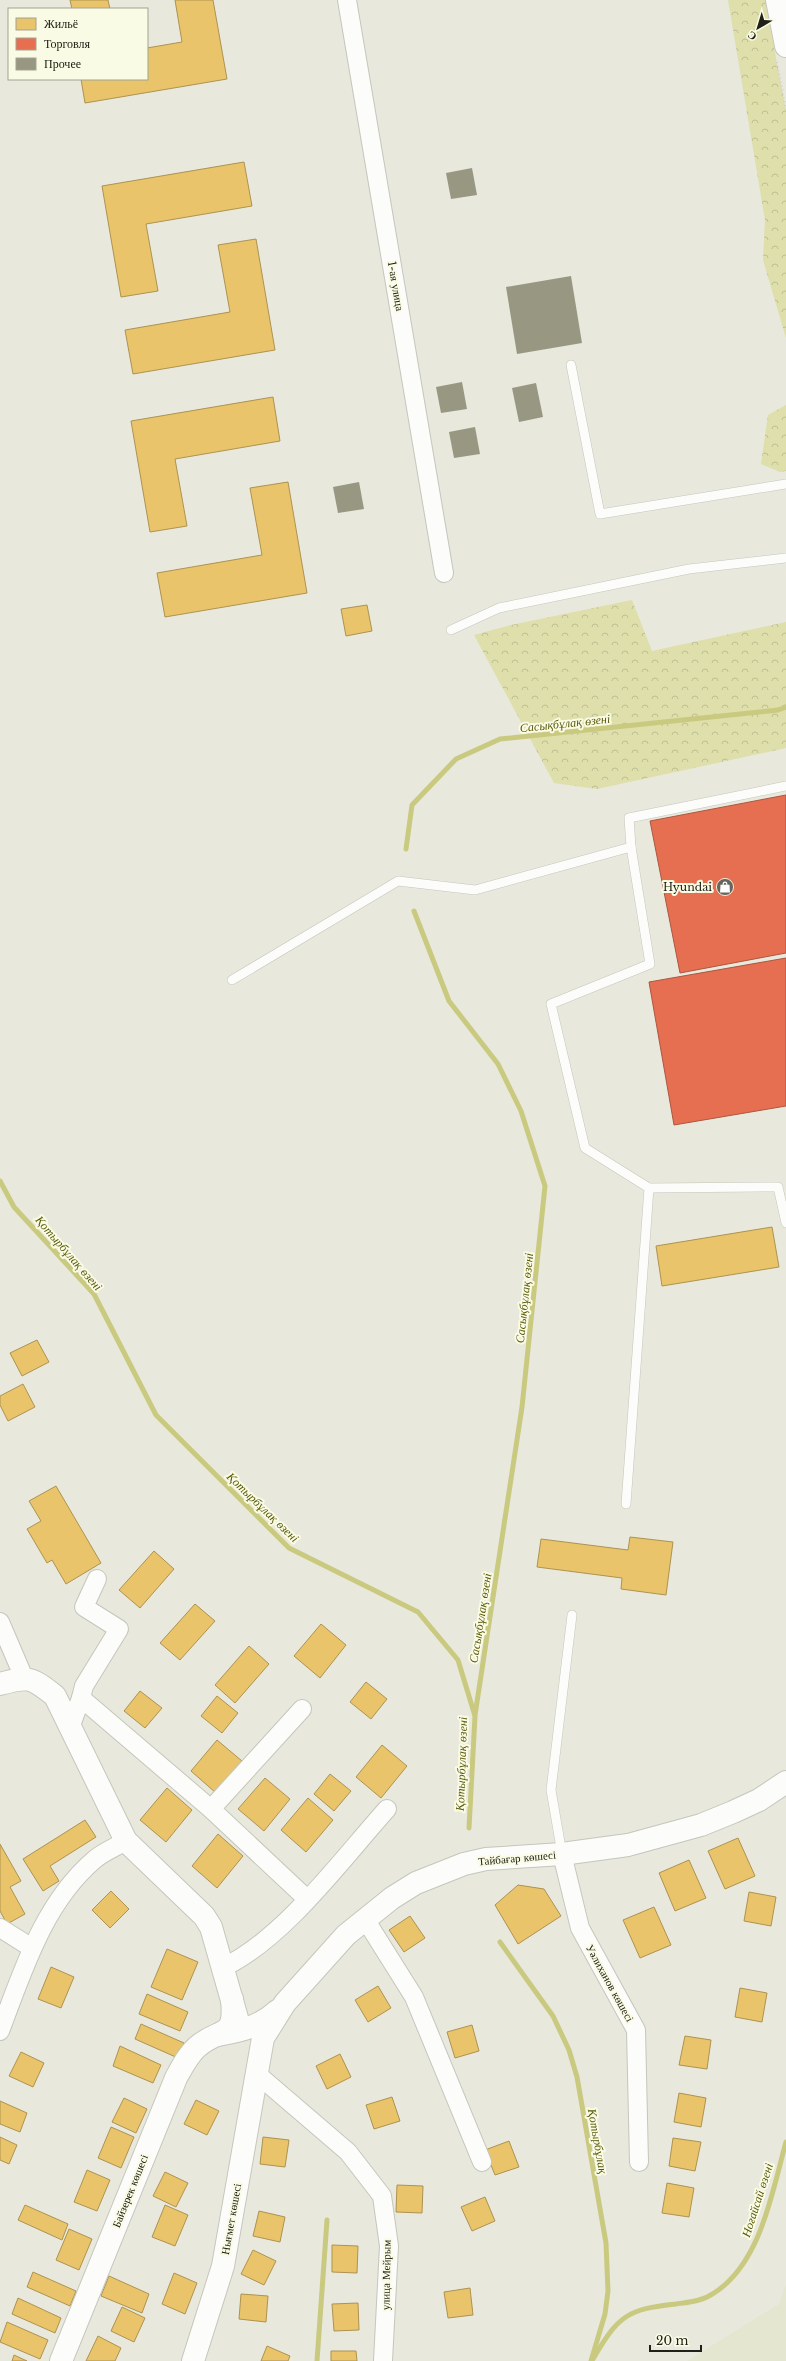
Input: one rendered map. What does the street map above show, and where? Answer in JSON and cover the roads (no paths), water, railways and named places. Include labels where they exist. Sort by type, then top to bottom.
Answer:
[{"type":"main road","points":[[777,0],[786,46]]},
{"type":"main road","points":[[0,1684],[24,1678],[39,1683],[55,1696],[126,1841],[204,1916],[211,1927],[222,1968],[257,2074]]},
{"type":"main road","name":"Тайбағар көшесі","points":[[285,2004],[330,1950],[365,1919],[416,1883],[464,1864],[509,1856],[562,1854],[628,1845],[681,1831],[734,1812],[781,1788]]},
{"type":"main road","points":[[232,1999],[241,2014],[252,2018],[266,2015],[285,2004]]},
{"type":"main road","points":[[218,2035],[228,2029],[232,2021],[232,1999]]},
{"type":"main road","points":[[218,2035],[242,2030],[262,2022],[285,2004]]},
{"type":"main road","name":"Нығмет көшесі","points":[[193,2361],[223,2266],[263,2038],[285,2004]]},
{"type":"main road","name":"Байзерек көшесі","points":[[61,2361],[176,2078],[182,2066],[198,2046],[218,2035]]},
{"type":"street","name":"1-ая улица","points":[[347,0],[444,573]]},
{"type":"street","points":[[70,1728],[82,1698],[84,1686],[119,1629],[84,1607],[96,1580]]},
{"type":"street","points":[[0,1622],[24,1678]]},
{"type":"street","points":[[82,1698],[212,1809],[307,1899]]},
{"type":"street","points":[[212,1809],[302,1709]]},
{"type":"street","points":[[222,1968],[256,1949],[307,1899],[387,1809]]},
{"type":"street","points":[[0,2031],[32,1948],[50,1913],[70,1886],[95,1859],[126,1841]]},
{"type":"street","name":"Уәлиханов көшесі","points":[[562,1854],[580,1928],[636,2030],[639,2162]]},
{"type":"street","points":[[365,1919],[414,1998],[482,2162]]},
{"type":"street","points":[[0,1928],[32,1948]]},
{"type":"street","name":"улица Мейрым","points":[[257,2074],[348,2152],[382,2196],[389,2246],[383,2361]]},
{"type":"lane","points":[[571,365],[600,514],[786,484]]},
{"type":"lane","points":[[450,630],[499,608],[689,569],[786,558]]},
{"type":"lane","points":[[786,786],[630,818],[631,847],[650,964],[552,1004],[585,1148],[649,1188],[778,1187],[786,1223]]},
{"type":"lane","points":[[232,980],[398,881],[475,890],[631,847]]},
{"type":"lane","points":[[626,1504],[649,1188]]},
{"type":"lane","points":[[562,1854],[551,1790],[572,1615]]},
{"type":"waterway","name":"Сасықбұлақ өзені","points":[[406,849],[412,805],[456,759],[500,739],[778,710],[786,707]]},
{"type":"waterway","name":"Сасықбұлақ өзені","points":[[414,911],[449,1001],[498,1064],[521,1111],[545,1186],[522,1407],[475,1715]]},
{"type":"waterway","name":"Қотырбұлақ өзені","points":[[0,1181],[14,1207],[94,1294],[156,1415],[289,1548],[418,1612],[458,1660],[475,1716],[469,1828]]},
{"type":"waterway","name":"Қотырбұлақ","points":[[500,1942],[553,2016],[569,2050],[577,2077],[606,2243],[608,2291],[605,2314],[591,2361]]},
{"type":"waterway","name":"Ноғайсай өзені","points":[[593,2359],[617,2324],[626,2317],[635,2312],[646,2309],[691,2302],[710,2296],[730,2280],[743,2264],[754,2245],[769,2204],[786,2142]]},
{"type":"waterway","points":[[317,2361],[327,2220]]},
{"type":"place","name":"Hyundai","points":[[725,887]]}]
